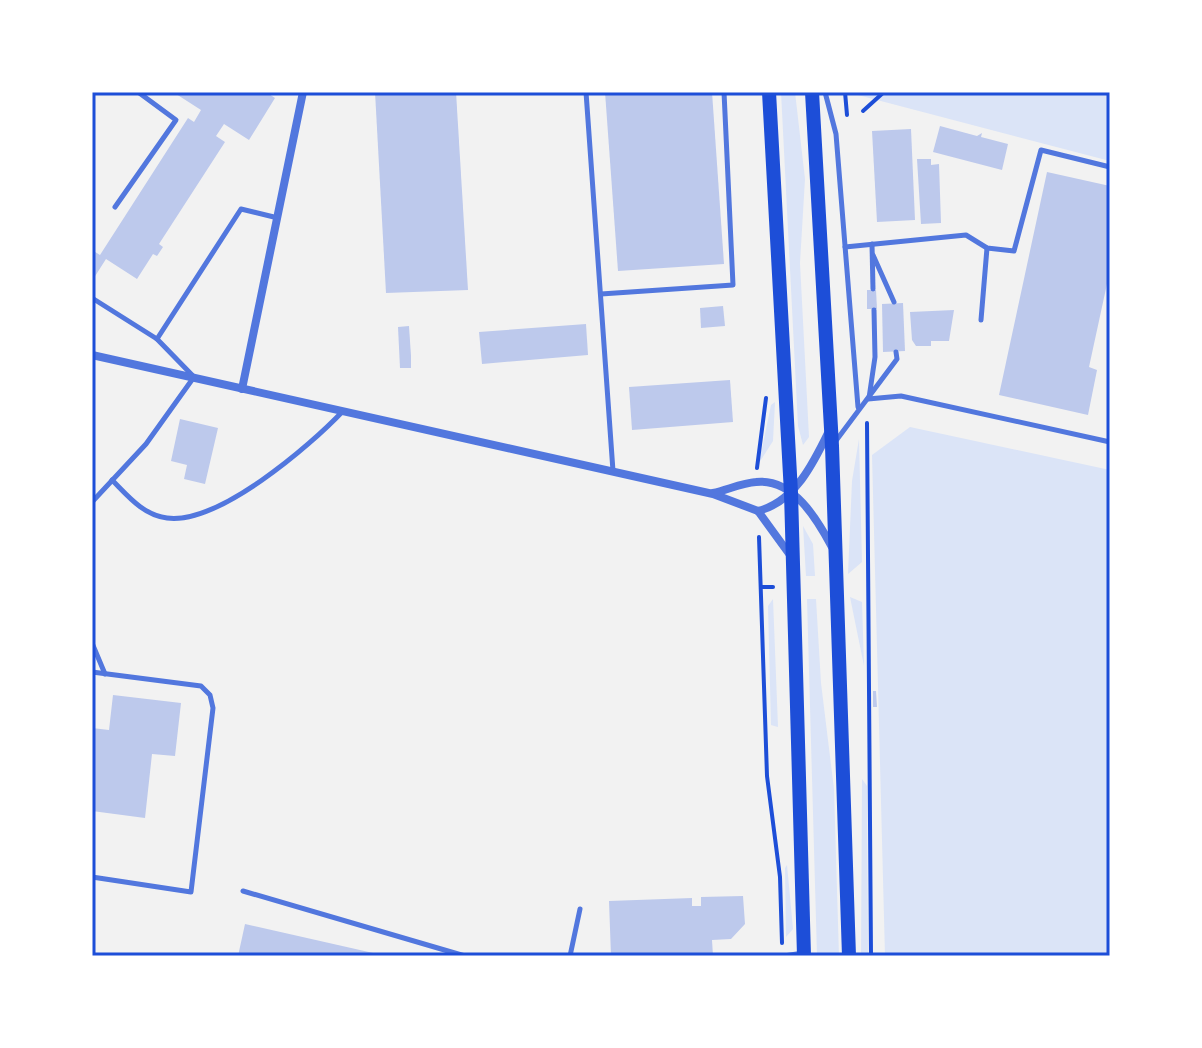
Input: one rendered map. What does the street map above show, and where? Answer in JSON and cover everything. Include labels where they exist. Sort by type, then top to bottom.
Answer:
[{"type":"main road","points":[[769,92],[791,493],[804,954]]},
{"type":"main road","points":[[812,92],[832,446],[849,956]]},
{"type":"street","points":[[242,389],[303,92]]},
{"type":"street","points":[[92,355],[713,494],[758,511],[778,534],[792,560]]},
{"type":"street","points":[[758,511],[771,508],[791,493],[814,461],[831,425]]},
{"type":"street","points":[[713,494],[757,482],[779,485],[807,507],[835,552]]},
{"type":"lane","points":[[115,207],[176,120],[138,92]]},
{"type":"lane","points":[[586,92],[613,471]]},
{"type":"lane","points":[[601,294],[733,285],[724,92]]},
{"type":"lane","points":[[825,92],[836,134],[858,407]]},
{"type":"lane","points":[[845,247],[966,235],[987,248],[1014,251],[1041,150],[1110,167]]},
{"type":"lane","points":[[157,339],[241,209],[278,218]]},
{"type":"lane","points":[[872,244],[873,289]]},
{"type":"lane","points":[[981,320],[987,248]]},
{"type":"lane","points":[[873,255],[894,302]]},
{"type":"lane","points":[[92,298],[157,339],[194,377],[146,444],[92,502]]},
{"type":"lane","points":[[868,399],[875,357],[874,310]]},
{"type":"lane","points":[[832,446],[858,407],[868,399],[897,359],[896,352]]},
{"type":"lane","points":[[868,399],[901,396],[1110,442]]},
{"type":"lane","points":[[112,480],[138,507],[167,518],[197,516],[312,443],[343,411]]},
{"type":"lane","points":[[92,643],[106,675]]},
{"type":"lane","points":[[92,672],[201,686],[210,695],[213,708],[191,892],[92,877]]},
{"type":"lane","points":[[243,891],[465,956]]},
{"type":"lane","points":[[570,956],[580,909]]},
{"type":"lane","points":[[784,956],[804,954]]},
{"type":"path","points":[[845,92],[847,122]]},
{"type":"path","points":[[863,111],[884,92]]},
{"type":"path","points":[[868,399],[865,450],[871,956]]},
{"type":"path","points":[[858,582],[867,582]]},
{"type":"path","points":[[761,587],[773,587]]},
{"type":"shaded area","points":[[781,92],[795,92],[805,179],[800,263],[809,437],[803,445],[798,426]]},
{"type":"shaded area","points":[[858,92],[1110,92],[1110,161],[858,95]]},
{"type":"shaded area","points":[[775,402],[773,441],[759,463],[771,405]]},
{"type":"shaded area","points":[[910,427],[1110,470],[1110,956],[885,956],[872,455]]},
{"type":"shaded area","points":[[859,439],[862,562],[848,574],[852,481]]},
{"type":"shaded area","points":[[803,526],[813,544],[815,576],[806,576]]},
{"type":"shaded area","points":[[850,597],[862,602],[864,666]]},
{"type":"shaded area","points":[[773,599],[778,727],[771,725],[768,606]]},
{"type":"shaded area","points":[[807,599],[816,599],[821,683],[834,789],[839,956],[817,956]]},
{"type":"shaded area","points":[[862,779],[867,786],[868,956],[861,956]]},
{"type":"shaded area","points":[[787,865],[793,929],[786,937],[785,868]]},
{"type":"building","points":[[173,92],[266,92],[275,98],[249,140],[224,124],[216,136],[225,142],[159,244],[163,247],[157,256],[153,254],[137,279],[106,259],[92,281],[92,250],[100,255],[188,118],[194,122],[201,110]]},
{"type":"building","points":[[375,92],[456,92],[468,290],[386,293]]},
{"type":"building","points":[[605,92],[712,92],[724,264],[618,271]]},
{"type":"building","points":[[940,126],[977,136],[982,133],[981,137],[1008,144],[1002,170],[933,152]]},
{"type":"building","points":[[911,129],[915,220],[877,222],[872,131]]},
{"type":"building","points":[[917,159],[931,159],[931,165],[939,164],[941,223],[921,224]]},
{"type":"building","points":[[1047,172],[1110,186],[1110,270],[1089,367],[1097,370],[1088,415],[999,395]]},
{"type":"building","points":[[867,290],[876,290],[877,309],[867,309]]},
{"type":"building","points":[[903,303],[905,351],[883,352],[882,304]]},
{"type":"building","points":[[723,306],[725,326],[701,328],[700,308]]},
{"type":"building","points":[[954,310],[949,341],[931,341],[931,346],[916,346],[912,340],[910,312]]},
{"type":"building","points":[[586,324],[588,355],[482,364],[479,332]]},
{"type":"building","points":[[409,326],[411,368],[400,368],[398,327]]},
{"type":"building","points":[[730,380],[733,422],[632,430],[629,387]]},
{"type":"building","points":[[180,419],[218,428],[205,484],[184,479],[187,465],[171,461]]},
{"type":"building","points":[[873,691],[876,691],[877,707],[873,707]]},
{"type":"building","points":[[113,695],[181,703],[175,756],[152,754],[145,818],[92,811],[92,728],[109,730]]},
{"type":"building","points":[[743,896],[745,924],[731,939],[712,940],[713,956],[611,956],[609,901],[692,898],[692,906],[701,906],[701,897]]},
{"type":"building","points":[[245,924],[382,955],[382,956],[238,956]]}]
